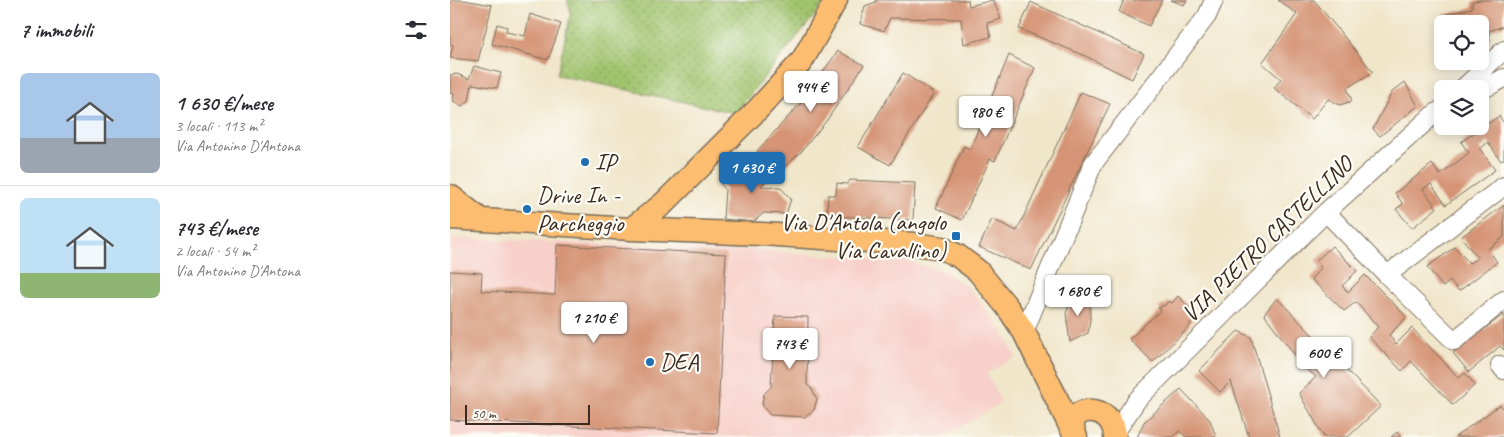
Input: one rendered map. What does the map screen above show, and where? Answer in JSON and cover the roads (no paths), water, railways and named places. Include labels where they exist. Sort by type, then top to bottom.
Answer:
[{"type":"main road","points":[[631,229],[663,204],[758,109],[802,61],[836,0]]},
{"type":"main road","points":[[450,196],[482,220]]},
{"type":"main road","points":[[450,218],[631,229],[762,234],[935,246],[958,256],[978,272],[1000,297],[1024,332],[1074,427],[1090,410],[1101,413],[1111,421],[1115,435]]},
{"type":"street","points":[[1024,332],[1093,164],[1207,16],[1214,0]]},
{"type":"street","points":[[1472,80],[1504,50]]},
{"type":"street","points":[[1485,80],[1504,67]]},
{"type":"street","points":[[1489,86],[1504,78]]},
{"type":"street","name":"VIA PIETRO CASTELLINO","points":[[1115,435],[1137,400],[1326,212],[1434,115]]},
{"type":"street","points":[[1387,275],[1504,186]]},
{"type":"street","points":[[1326,212],[1454,341],[1504,300]]},
{"type":"street","name":"VIA PIETRO CASTELLINO","points":[[1101,413],[1137,400]]},
{"type":"place","name":"IP","points":[[585,162]]},
{"type":"place","name":"Drive In - Parcheggio","points":[[527,209]]},
{"type":"place","name":"Via D'Antola (angolo Via Cavallino)","points":[[956,236]]},
{"type":"place","name":"DEA","points":[[650,362]]}]
